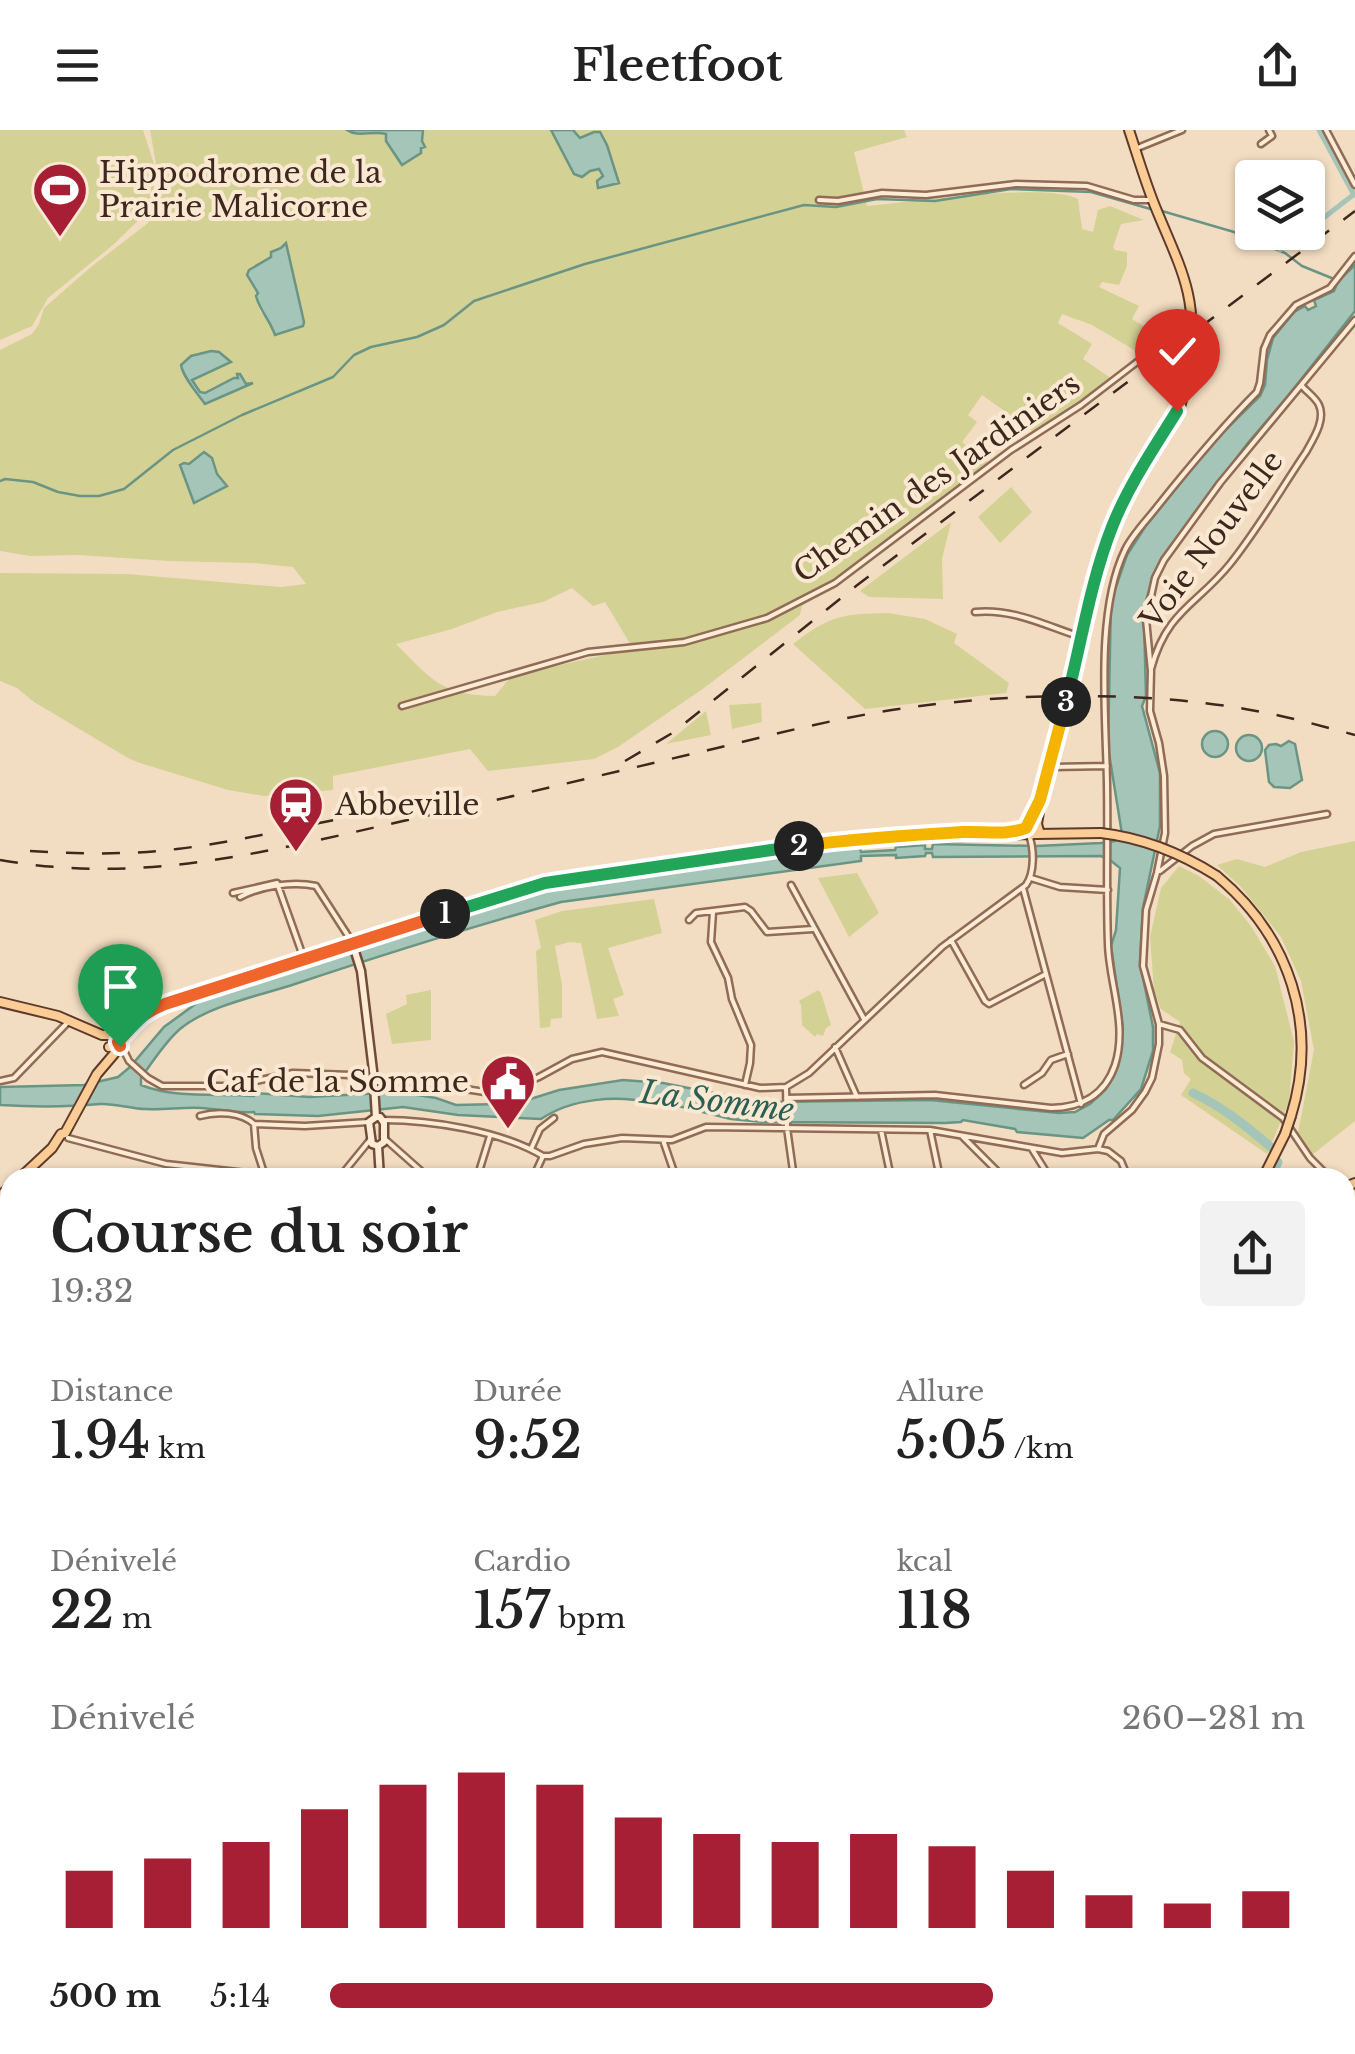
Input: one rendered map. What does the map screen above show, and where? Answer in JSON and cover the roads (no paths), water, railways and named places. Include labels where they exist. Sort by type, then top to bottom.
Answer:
[{"type":"main road","points":[[1032,831],[1112,527],[1182,402],[1190,354],[1192,325],[1186,282],[1129,130]]},
{"type":"main road","points":[[31,1168],[65,1137],[113,1043],[145,1013],[165,1004],[545,883],[846,840],[1074,828],[1162,847],[1217,876],[1262,923],[1282,956],[1298,1007],[1302,1040],[1300,1076],[1285,1136],[1267,1168]]},
{"type":"main road","points":[[0,1002],[58,1016],[113,1043]]},
{"type":"street","points":[[1135,150],[1182,130]]},
{"type":"street","points":[[1261,144],[1272,136],[1268,130]]},
{"type":"street","points":[[1326,130],[1355,185]]},
{"type":"street","points":[[819,200],[838,202],[882,193],[926,195],[1016,184],[1087,186],[1156,208]]},
{"type":"street","points":[[786,1099],[935,1095],[1070,1108],[1102,1087],[1114,1067],[1119,1045],[1108,947],[1108,859],[1104,837],[1108,605],[1126,547],[1202,450],[1256,392],[1270,335],[1296,305],[1334,284],[1355,256]]},
{"type":"street","points":[[1098,1149],[1104,1134],[1132,1110],[1152,1078],[1159,1044],[1159,1024],[1143,966],[1146,910],[1165,833],[1166,798],[1159,743],[1150,711],[1146,619],[1155,578],[1220,483],[1355,320]]},
{"type":"street","name":"Chemin des Jardiniers","points":[[402,706],[588,652],[684,642],[767,618],[810,598],[841,579],[1011,450],[1192,325]]},
{"type":"street","name":"Voie Nouvelle","points":[[1151,671],[1173,620],[1228,567],[1316,434],[1319,403],[1302,386]]},
{"type":"street","points":[[975,612],[1008,613],[1082,637]]},
{"type":"street","points":[[1049,766],[1107,766]]},
{"type":"street","points":[[1158,872],[1214,834],[1327,814]]},
{"type":"street","points":[[113,1043],[148,1078],[162,1086],[233,1086],[293,1073],[327,1073],[351,1075],[374,1084],[418,1082],[484,1092],[506,1091],[572,1059],[602,1052],[744,1085],[786,1087],[809,1073],[951,940],[1023,888],[1031,878],[1032,831]]},
{"type":"street","points":[[1031,878],[1056,887],[1108,890]]},
{"type":"street","points":[[240,897],[278,884]]},
{"type":"street","points":[[278,884],[304,959]]},
{"type":"street","points":[[233,893],[278,884],[316,886],[353,945],[360,968],[376,1117],[370,1140],[347,1168]]},
{"type":"street","points":[[790,885],[864,1019]]},
{"type":"street","points":[[1023,888],[1081,1104]]},
{"type":"street","points":[[689,920],[696,913],[748,908],[764,930],[772,934],[815,929]]},
{"type":"street","points":[[713,912],[711,942],[751,1045],[744,1085]]},
{"type":"street","points":[[951,940],[989,1004],[1046,974]]},
{"type":"street","points":[[0,1081],[14,1078],[69,1022]]},
{"type":"street","points":[[1159,1024],[1180,1030],[1202,1058],[1284,1118],[1320,1168]]},
{"type":"street","points":[[113,1043],[123,1049],[128,1060]]},
{"type":"street","points":[[835,1047],[857,1097]]},
{"type":"street","points":[[1024,1085],[1042,1073],[1051,1060],[1068,1054]]},
{"type":"street","points":[[786,1087],[793,1168]]},
{"type":"street","points":[[200,1116],[228,1114],[247,1118],[254,1124],[305,1126],[376,1117],[421,1122],[475,1130],[543,1156],[622,1138],[672,1140],[706,1127],[930,1130],[1062,1153],[1098,1149],[1121,1160],[1124,1168]]},
{"type":"street","points":[[376,1117],[385,1139],[417,1168]]},
{"type":"street","points":[[531,1149],[540,1129],[554,1118]]},
{"type":"street","points":[[254,1124],[262,1168]]},
{"type":"street","points":[[880,1130],[888,1168]]},
{"type":"street","points":[[930,1130],[938,1168]]},
{"type":"street","points":[[481,1168],[490,1136]]},
{"type":"street","points":[[962,1136],[994,1168]]},
{"type":"street","points":[[65,1137],[156,1162],[206,1168]]},
{"type":"street","points":[[378,1146],[385,1139]]},
{"type":"street","points":[[370,1140],[378,1146]]},
{"type":"street","points":[[663,1140],[673,1168]]},
{"type":"street","points":[[378,1146],[379,1168]]},
{"type":"street","points":[[1032,1149],[1044,1168]]},
{"type":"street","points":[[538,1168],[543,1156]]},
{"type":"water","points":[[347,130],[423,130],[425,147],[402,165],[386,141],[386,134]]},
{"type":"water","points":[[551,130],[573,130],[580,138],[600,132],[619,183],[598,188],[597,181],[603,176],[599,169],[582,177],[574,174]]},
{"type":"water","points":[[286,243],[304,322],[303,326],[275,335],[247,275]]},
{"type":"water","name":"La Somme","points":[[1355,265],[1355,311],[1247,444],[1161,559],[1146,600],[1146,696],[1142,706],[1160,773],[1160,826],[1143,908],[1140,963],[1153,1027],[1153,1051],[1141,1089],[1113,1120],[1083,1138],[1017,1132],[963,1120],[763,1122],[624,1099],[580,1103],[541,1119],[458,1115],[403,1107],[318,1116],[201,1108],[140,1109],[106,1104],[0,1105],[0,1087],[84,1085],[118,1077],[164,1027],[201,1000],[549,890],[848,847],[860,848],[861,852],[925,845],[925,849],[932,849],[933,844],[1036,846],[1115,841],[1122,834],[1108,747],[1111,601],[1127,555],[1213,442],[1260,396],[1273,338],[1294,312],[1316,306],[1314,300],[1334,291],[1338,281]],"holes":[[[932,853],[933,857],[1101,856],[1120,868],[1116,930],[1111,946],[1123,1029],[1118,1066],[1106,1089],[1090,1104],[1075,1112],[1059,1113],[930,1100],[760,1102],[663,1083],[623,1080],[559,1090],[521,1102],[456,1105],[399,1092],[309,1097],[255,1093],[197,1095],[141,1085],[141,1078],[169,1040],[205,1014],[494,921],[561,902],[861,861],[861,856],[896,858]]]},
{"type":"water","points":[[211,351],[231,362],[192,380],[200,392],[238,378],[237,374],[246,384],[253,383],[205,404],[181,365],[191,356]]},
{"type":"water","points":[[204,452],[212,458],[217,474],[227,486],[194,503],[180,465],[189,464]]},
{"type":"water","points":[[1215,731],[1224,735],[1228,744],[1224,753],[1215,757],[1206,753],[1202,744],[1206,735]]},
{"type":"water","points":[[1249,735],[1258,739],[1262,748],[1258,757],[1249,761],[1240,757],[1236,748],[1240,739]]},
{"type":"water","points":[[1289,741],[1295,744],[1302,780],[1290,788],[1274,787],[1269,782],[1265,750],[1269,745],[1281,746]]},
{"type":"waterway","points":[[1319,130],[1354,195]]},
{"type":"waterway","points":[[0,481],[33,482],[80,496],[124,489],[173,450],[242,415],[333,377],[354,355],[371,347],[417,337],[444,325],[474,301],[585,264],[804,205],[836,207],[877,199],[935,201],[1011,189],[1091,192],[1154,210]]},
{"type":"waterway","points":[[1325,217],[1353,195]]},
{"type":"waterway","points":[[1162,211],[1234,232],[1334,279]]},
{"type":"waterway","points":[[1193,1093],[1272,1148]]},
{"type":"waterway","points":[[1275,1168],[1278,1162]]},
{"type":"railway","points":[[625,761],[674,732],[856,586],[1355,211]]},
{"type":"railway","points":[[0,860],[103,869],[154,867],[252,854],[812,725],[952,702],[1079,696],[1165,699],[1259,711],[1355,735]]},
{"type":"railway","points":[[30,851],[104,853],[177,849],[406,808]]},
{"type":"place","name":"Hippodrome de la Prairie Malicorne","points":[[60,239]]},
{"type":"place","name":"Abbeville","points":[[296,854]]},
{"type":"place","name":"Caf de la Somme","points":[[508,1131]]}]
